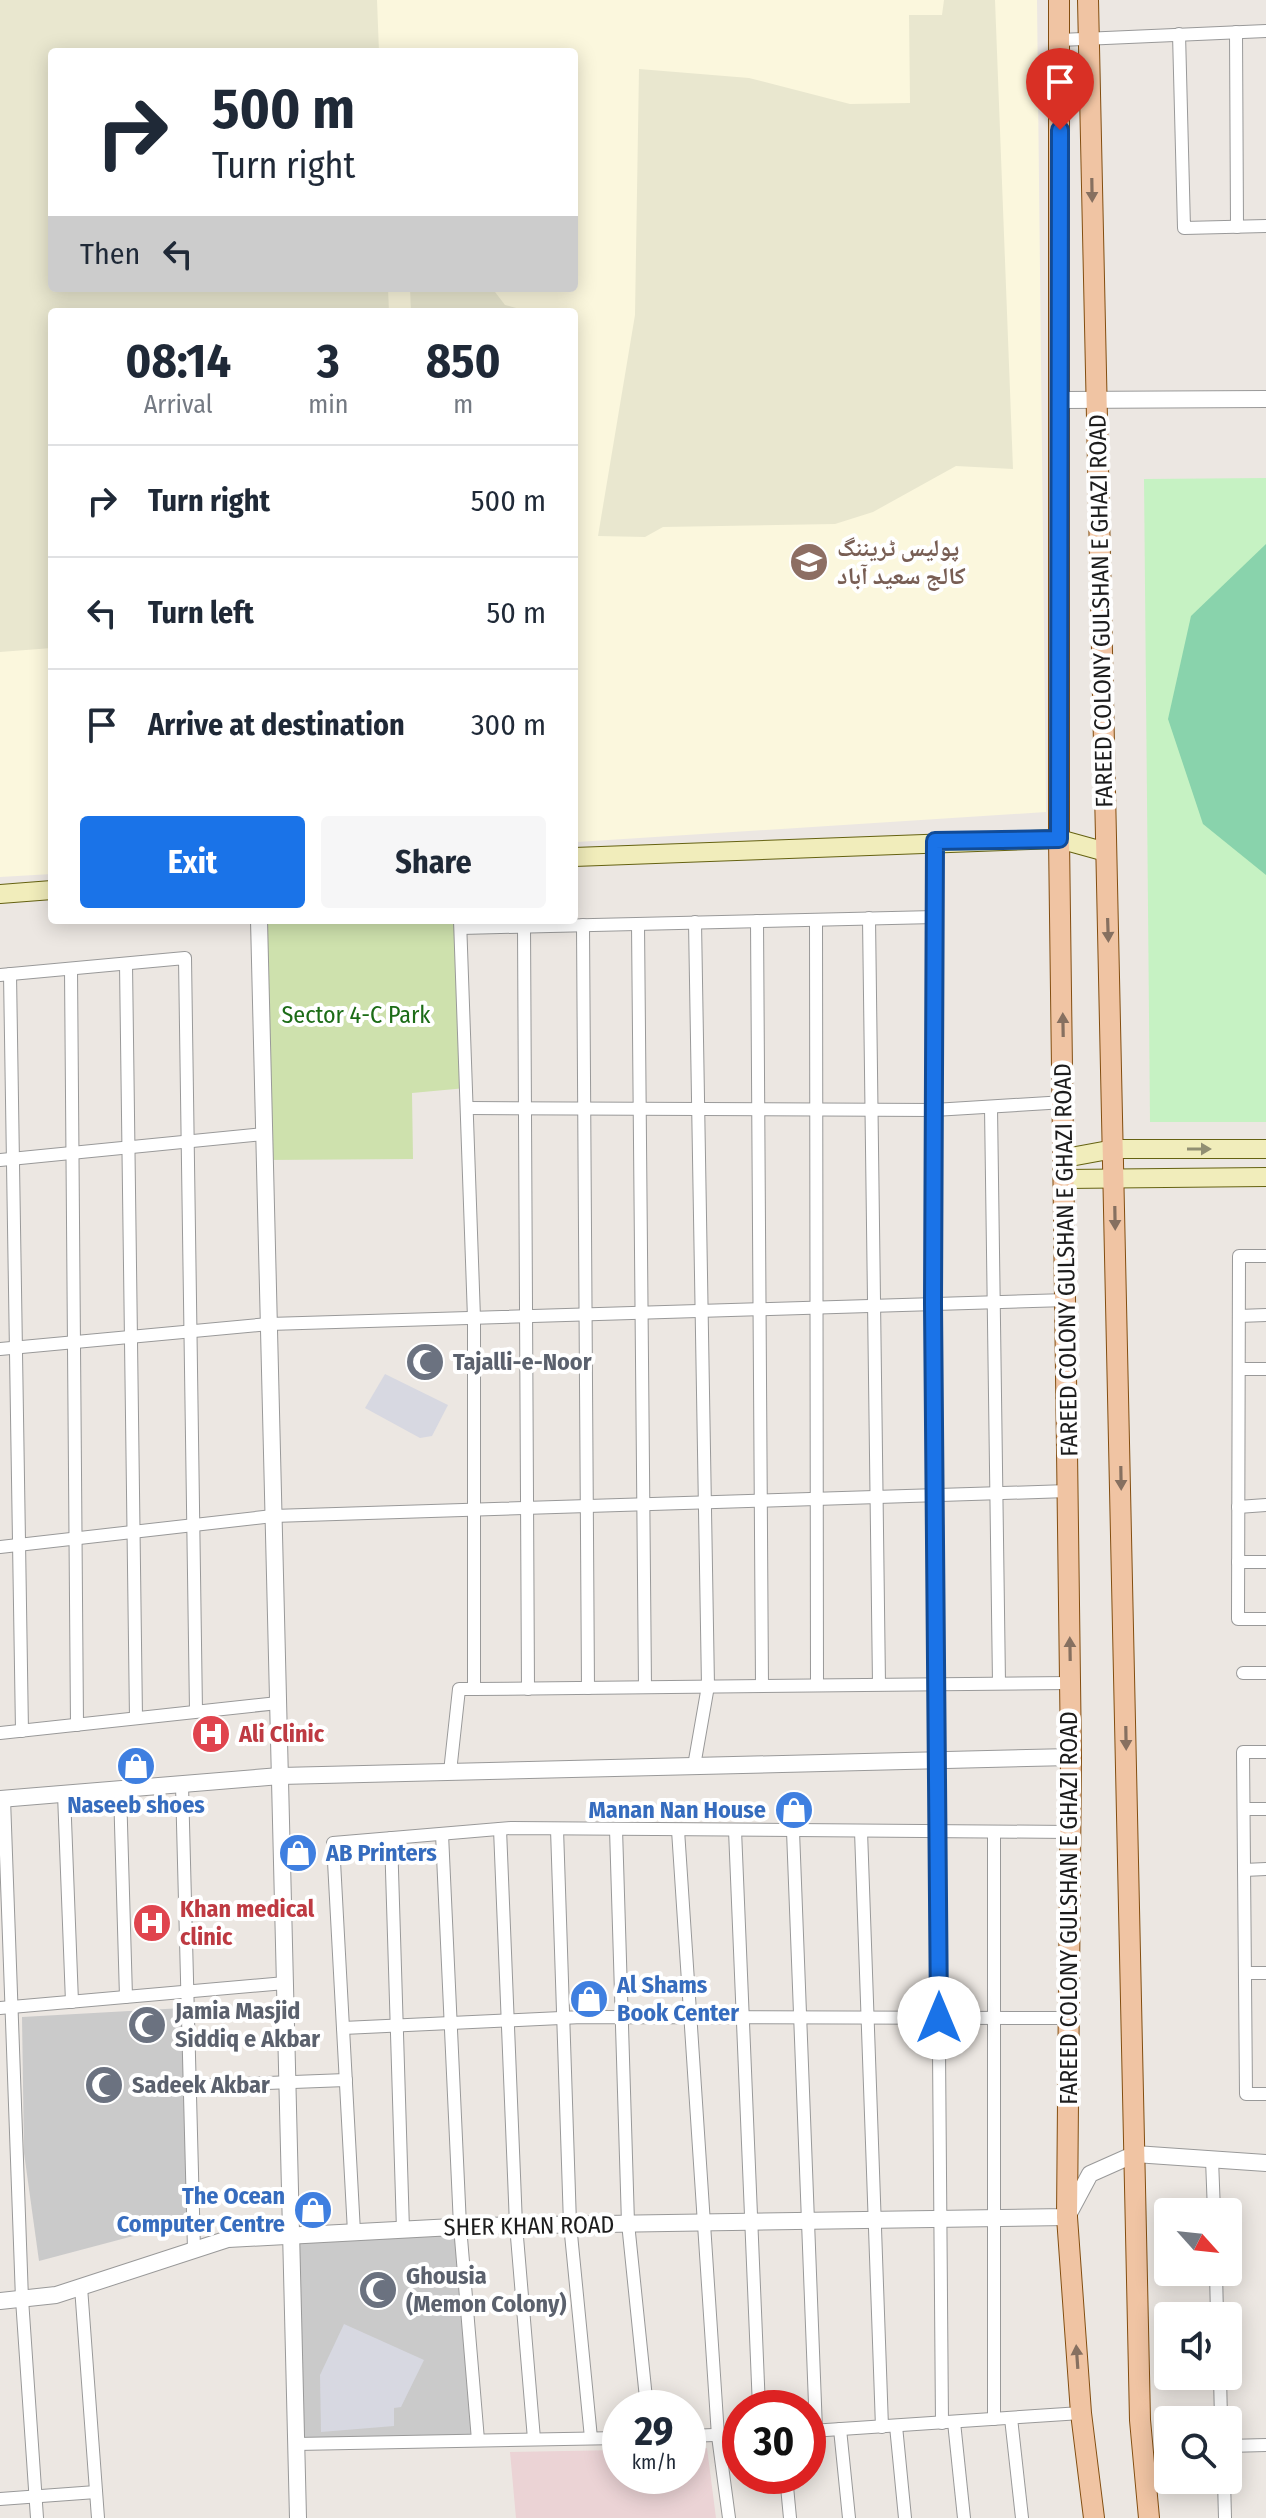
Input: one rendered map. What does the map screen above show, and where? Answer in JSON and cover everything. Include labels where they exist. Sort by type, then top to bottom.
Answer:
[{"type":"main road","name":"FAREED COLONY GULSHAN E GHAZI ROAD","points":[[1059,0],[1059,839],[1071,1683],[1067,2217],[1081,2413],[1094,2518]]},
{"type":"main road","name":"FAREED COLONY GULSHAN E GHAZI ROAD","points":[[1088,0],[1140,2420],[1149,2518]]},
{"type":"main road","points":[[578,857],[935,841],[1059,839],[1106,852]]},
{"type":"main road","points":[[0,894],[48,890]]},
{"type":"main road","points":[[1066,1168],[1114,1149],[1266,1149]]},
{"type":"main road","points":[[1066,1168],[1114,1176],[1266,1177]]},
{"type":"street","points":[[1060,40],[1266,31]]},
{"type":"street","points":[[1236,32],[1237,227]]},
{"type":"street","points":[[1179,34],[1184,228],[1266,226]]},
{"type":"street","points":[[1061,400],[1266,399]]},
{"type":"street","points":[[935,841],[933,1304],[939,1760],[940,2218],[948,2422],[964,2518]]},
{"type":"street","points":[[474,1689],[474,1318],[460,924],[524,926],[935,917]]},
{"type":"street","points":[[869,918],[879,1684]]},
{"type":"street","points":[[816,920],[817,1685]]},
{"type":"street","points":[[757,921],[762,1686]]},
{"type":"street","points":[[694,1766],[708,1686],[695,922]]},
{"type":"street","points":[[259,924],[298,2518]]},
{"type":"street","points":[[638,924],[645,1687]]},
{"type":"street","points":[[583,925],[588,1688]]},
{"type":"street","points":[[524,926],[528,1689]]},
{"type":"street","points":[[22,1731],[16,1348],[6,1160],[5,975],[185,958],[196,1711]]},
{"type":"street","points":[[126,964],[136,1718]]},
{"type":"street","points":[[71,969],[77,1725]]},
{"type":"street","points":[[467,1108],[934,1110],[1065,1102]]},
{"type":"street","points":[[991,1107],[999,1683]]},
{"type":"street","points":[[6,1160],[264,1134]]},
{"type":"street","points":[[1266,1256],[1239,1256],[1238,1507],[1238,1619],[1266,1619]]},
{"type":"street","points":[[0,1349],[269,1324],[1067,1300]]},
{"type":"street","points":[[1239,1316],[1266,1315]]},
{"type":"street","points":[[1239,1369],[1266,1369]]},
{"type":"street","points":[[0,1547],[194,1528],[273,1516],[1068,1491]]},
{"type":"street","points":[[1238,1507],[1266,1505]]},
{"type":"street","points":[[1238,1562],[1266,1562]]},
{"type":"street","points":[[1243,1673],[1266,1673]]},
{"type":"street","points":[[450,1772],[459,1689],[1071,1683]]},
{"type":"street","points":[[0,1733],[278,1703]]},
{"type":"street","points":[[1266,1752],[1243,1752],[1246,2094],[1266,2094]]},
{"type":"street","points":[[37,2518],[6,2007],[2,1799],[280,1776],[1071,1757]]},
{"type":"street","points":[[182,1785],[194,2250]]},
{"type":"street","points":[[120,1790],[126,1997]]},
{"type":"street","points":[[64,1794],[72,2002]]},
{"type":"street","points":[[1244,1809],[1266,1809]]},
{"type":"street","points":[[354,2232],[333,1843],[500,1829],[1070,1832]]},
{"type":"street","points":[[500,1829],[516,2225],[534,2439]]},
{"type":"street","points":[[557,1829],[570,2224],[591,2438]]},
{"type":"street","points":[[616,1829],[628,2223],[645,2390]]},
{"type":"street","points":[[678,1830],[718,2436],[729,2518]]},
{"type":"street","points":[[735,1830],[758,2390]]},
{"type":"street","points":[[793,1831],[811,2390]]},
{"type":"street","points":[[861,1831],[875,2219],[889,2426],[905,2518]]},
{"type":"street","points":[[994,1832],[994,2419]]},
{"type":"street","points":[[442,1834],[460,2226],[478,2440]]},
{"type":"street","points":[[391,1838],[403,2230]]},
{"type":"street","points":[[1244,1870],[1266,1869]]},
{"type":"street","points":[[1245,1973],[1266,1973]]},
{"type":"street","points":[[6,2007],[285,1983]]},
{"type":"street","points":[[343,2028],[622,2017],[1068,2018]]},
{"type":"street","points":[[190,2086],[346,2080]]},
{"type":"street","points":[[1067,2217],[1090,2174],[1135,2154],[1266,2163]]},
{"type":"street","points":[[1212,2159],[1213,2198]]},
{"type":"street","name":"SHER KHAN ROAD","points":[[0,2301],[56,2295],[228,2239],[460,2226],[1067,2217]]},
{"type":"street","points":[[81,2287],[98,2518]]},
{"type":"street","points":[[826,2430],[1081,2413]]},
{"type":"street","points":[[1011,2418],[1022,2518]]},
{"type":"street","points":[[840,2429],[849,2518]]},
{"type":"street","points":[[706,2436],[722,2436]]},
{"type":"street","points":[[296,2444],[602,2438]]},
{"type":"street","points":[[1242,2446],[1266,2445]]},
{"type":"street","points":[[0,2499],[96,2492]]},
{"type":"street","points":[[788,2494],[790,2518]]},
{"type":"street","points":[[1224,2494],[1225,2518]]},
{"type":"shaded area","name":"پولیس ٹریننگ کالج سعید آباد","points":[[0,0],[1037,0],[1046,812],[578,842],[578,308],[48,308],[48,874],[0,877]]},
{"type":"shaded area","points":[[0,0],[377,0],[379,48],[48,48],[48,292],[388,292],[389,308],[48,308],[48,648],[0,652]]},
{"type":"shaded area","points":[[944,0],[995,0],[1013,469],[956,466],[873,512],[835,524],[663,527],[645,537],[598,536],[635,315],[639,69],[749,78],[850,104],[910,103],[909,15],[942,15]]},
{"type":"shaded area","points":[[410,292],[495,292],[505,305],[516,308],[411,308]]},
{"type":"shaded area","points":[[385,1374],[448,1405],[432,1436],[420,1438],[365,1408]]},
{"type":"shaded area","name":"Sadeek Akbar","points":[[183,2008],[190,2221],[39,2261],[24,2153],[22,2017]]},
{"type":"shaded area","name":"Ghousia (Memon Colony)","points":[[457,2233],[478,2440],[296,2444],[291,2236]]},
{"type":"shaded area","points":[[344,2324],[424,2360],[401,2407],[394,2408],[394,2426],[321,2432],[320,2375]]},
{"type":"shaded area","points":[[706,2448],[716,2518],[516,2518],[510,2452],[602,2450],[602,2494],[706,2494]]},
{"type":"green space","points":[[1266,478],[1266,1122],[1150,1122],[1144,479]]},
{"type":"green space","points":[[1266,544],[1266,875],[1203,824],[1168,719],[1191,616]]},
{"type":"green space","name":"Sector 4-C Park","points":[[259,924],[460,924],[466,1088],[412,1093],[413,1159],[265,1160]]},
{"type":"place","name":"پولیس ٹریننگ کالج سعید آباد","points":[[809,562]]},
{"type":"place","name":"Tajalli-e-Noor","points":[[425,1362]]},
{"type":"place","name":"Ali Clinic","points":[[211,1734]]},
{"type":"place","name":"Naseeb shoes","points":[[136,1766]]},
{"type":"place","name":"Manan Nan House","points":[[794,1810]]},
{"type":"place","name":"AB Printers","points":[[298,1853]]},
{"type":"place","name":"Khan medical clinic","points":[[152,1923]]},
{"type":"place","name":"Al Shams Book Center","points":[[589,1999]]},
{"type":"place","name":"Jamia Masjid Siddiq e Akbar","points":[[147,2025]]},
{"type":"place","name":"Sadeek Akbar","points":[[104,2085]]},
{"type":"place","name":"The Ocean Computer Centre","points":[[313,2210]]},
{"type":"place","name":"Ghousia (Memon Colony)","points":[[378,2290]]},
{"type":"route","points":[[939,2018],[933,1304],[935,841],[1059,839],[1060,130]]}]
